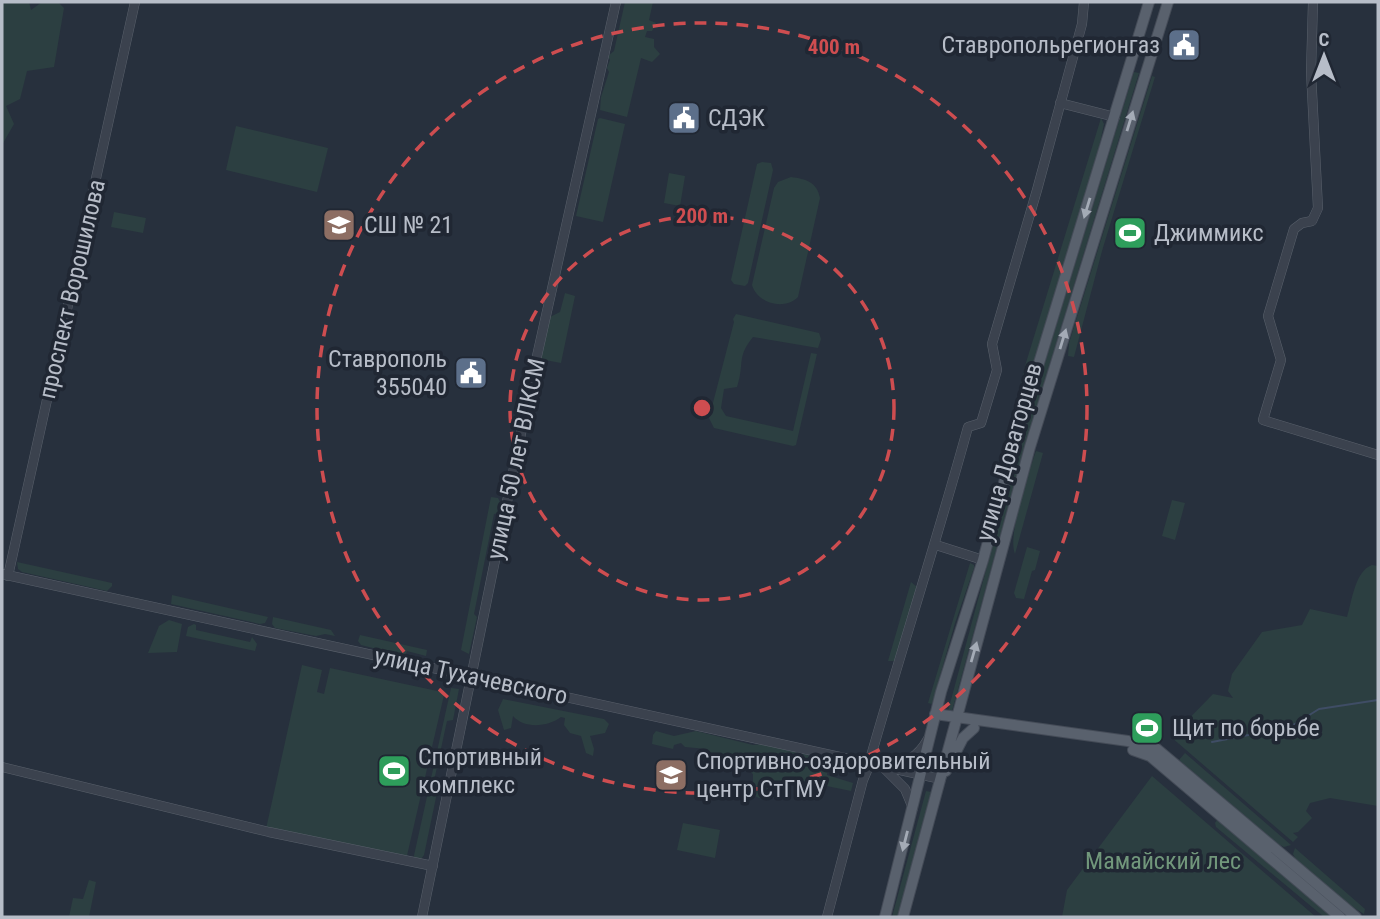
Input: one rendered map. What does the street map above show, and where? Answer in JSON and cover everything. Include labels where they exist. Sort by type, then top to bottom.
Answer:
[{"type":"main road","name":"улица Доваторцев","points":[[885,917],[934,718],[984,560],[1017,435],[1149,2]]},
{"type":"main road","name":"улица Доваторцев","points":[[903,917],[941,779],[952,722],[961,702],[1048,387],[1168,2]]},
{"type":"main road","points":[[961,702],[965,713],[975,725],[1128,741],[1157,749],[1356,917]]},
{"type":"main road","points":[[934,718],[1127,748],[1150,756],[1340,917]]},
{"type":"main road","points":[[941,779],[962,738],[975,725]]},
{"type":"street","name":"проспект Ворошилова","points":[[5,575],[135,2]]},
{"type":"street","name":"улица 50 лет ВЛКСМ","points":[[422,917],[534,365],[616,2]]},
{"type":"street","points":[[876,765],[888,696],[936,545],[968,427],[981,424],[997,370],[992,344],[1082,24],[1084,2]]},
{"type":"street","points":[[1313,2],[1311,72],[1318,208],[1312,221],[1302,223],[1294,229],[1268,316],[1281,360],[1263,420],[1378,455]]},
{"type":"street","points":[[1060,103],[1115,117]]},
{"type":"street","points":[[936,545],[984,560]]},
{"type":"street","name":"улица Тухачевского","points":[[5,575],[941,779]]},
{"type":"street","points":[[827,917],[869,766],[907,761],[917,754],[928,739]]},
{"type":"street","points":[[876,765],[905,789],[913,808]]},
{"type":"street","points":[[2,767],[269,832],[433,866]]},
{"type":"green space","points":[[2,2],[29,2],[31,10],[42,2],[58,2],[64,8],[54,67],[27,71],[20,99],[6,106],[14,124],[2,145]]},
{"type":"green space","points":[[625,2],[653,2],[649,20],[656,23],[652,31],[647,31],[645,37],[654,39],[654,47],[660,54],[652,62],[641,58],[627,117],[600,110],[609,72],[608,56],[614,51]]},
{"type":"green space","points":[[1134,72],[1139,73],[1025,445],[952,711],[948,711],[1020,444]]},
{"type":"green space","points":[[1152,76],[1155,77],[1102,251],[1074,357],[1068,356],[1069,343]]},
{"type":"green space","points":[[600,118],[625,124],[603,222],[576,216]]},
{"type":"green space","points":[[1101,118],[1104,124],[1095,166],[1021,403],[1017,402],[1025,366]]},
{"type":"green space","points":[[236,126],[328,148],[317,192],[226,170]]},
{"type":"green space","points":[[771,163],[773,170],[748,283],[745,286],[734,284],[731,280],[757,164]]},
{"type":"green space","points":[[669,173],[685,176],[680,206],[664,203]]},
{"type":"green space","points":[[791,177],[810,182],[820,198],[798,297],[786,304],[779,304],[759,296],[752,285],[774,188],[778,182]]},
{"type":"green space","points":[[114,212],[146,218],[143,233],[111,227]]},
{"type":"green space","points":[[565,293],[575,296],[561,363],[540,359],[550,317],[560,312]]},
{"type":"green space","points":[[736,314],[819,333],[821,339],[818,348],[753,337],[743,356],[737,387],[724,389],[721,408],[726,416],[793,431],[811,353],[817,354],[796,445],[714,428],[709,418]]},
{"type":"green space","points":[[1036,451],[1043,453],[1015,554],[1013,545],[1016,519]]},
{"type":"green space","points":[[491,497],[498,498],[500,502],[498,513],[494,514],[474,614],[477,617],[469,654],[461,650]]},
{"type":"green space","points":[[1172,500],[1185,503],[1175,540],[1162,536]]},
{"type":"green space","points":[[1027,547],[1040,551],[1024,599],[1016,598],[1014,593]]},
{"type":"green space","points":[[17,562],[112,583],[112,586],[107,591],[22,572],[18,569]]},
{"type":"green space","points":[[970,563],[974,568],[932,704],[928,703]]},
{"type":"green space","name":"Мамайский лес","points":[[1378,566],[1378,806],[1330,798],[1310,803],[1306,811],[1312,818],[1298,832],[1293,833],[1298,837],[1293,842],[1171,737],[1213,694],[1233,698],[1228,691],[1232,674],[1262,632],[1302,625],[1310,609],[1347,617],[1358,580],[1366,568]]},
{"type":"green space","points":[[911,582],[917,587],[897,658],[888,661]]},
{"type":"green space","points":[[172,595],[268,617],[265,623],[260,624],[171,604]]},
{"type":"green space","points":[[273,617],[331,630],[335,636],[316,636],[275,628],[272,624]]},
{"type":"green space","points":[[169,620],[182,624],[177,652],[148,653],[159,626]]},
{"type":"green space","points":[[194,624],[196,630],[250,642],[252,637],[257,644],[255,651],[186,636],[188,627]]},
{"type":"green space","points":[[360,635],[427,650],[426,656],[407,651],[405,656],[361,645],[358,641]]},
{"type":"green space","points":[[302,665],[322,670],[317,692],[324,694],[330,668],[442,692],[444,695],[406,860],[266,829]]},
{"type":"green space","points":[[451,688],[459,689],[453,720],[447,721],[434,781],[439,783],[424,855],[421,859],[413,860]]},
{"type":"green space","points":[[503,699],[604,719],[609,724],[605,733],[590,736],[593,756],[586,753],[581,736],[570,733],[564,725],[565,718],[530,725],[513,716],[511,728],[504,730],[498,710]]},
{"type":"green space","points":[[656,731],[674,736],[696,731],[827,760],[827,775],[853,783],[851,791],[783,777],[774,798],[759,798],[753,795],[753,774],[737,761],[731,764],[720,763],[707,749],[685,747],[681,743],[674,745],[673,749],[652,744]]},
{"type":"green space","points":[[1185,753],[1291,845],[1284,847],[1278,844],[1179,760]]},
{"type":"green space","name":"Мамайский лес","points":[[1152,776],[1316,917],[1062,917],[1067,890]]},
{"type":"green space","points":[[926,791],[931,792],[898,917],[892,917]]},
{"type":"green space","points":[[1217,820],[1232,829],[1334,917],[1324,917],[1216,827]]},
{"type":"green space","points":[[683,823],[720,830],[715,858],[677,850]]},
{"type":"green space","points":[[1295,848],[1365,909],[1364,914],[1348,904],[1296,860],[1293,854]]},
{"type":"green space","points":[[89,880],[96,882],[89,917],[69,917],[73,898],[83,899]]},
{"type":"waterway","points":[[1212,742],[1290,727],[1319,709],[1378,700]]},
{"type":"place","name":"Ставропольрегионгаз","points":[[1184,45]]},
{"type":"place","name":"СДЭК","points":[[684,118]]},
{"type":"place","name":"СШ № 21","points":[[339,225]]},
{"type":"place","name":"Джиммикс","points":[[1130,233]]},
{"type":"place","name":"Ставрополь 355040","points":[[471,373]]},
{"type":"place","name":"Щит по борьбе","points":[[1147,728]]},
{"type":"place","name":"Спортивный комплекс","points":[[394,771]]},
{"type":"place","name":"Спортивно-оздоровительный центр СтГМУ","points":[[671,775]]}]
